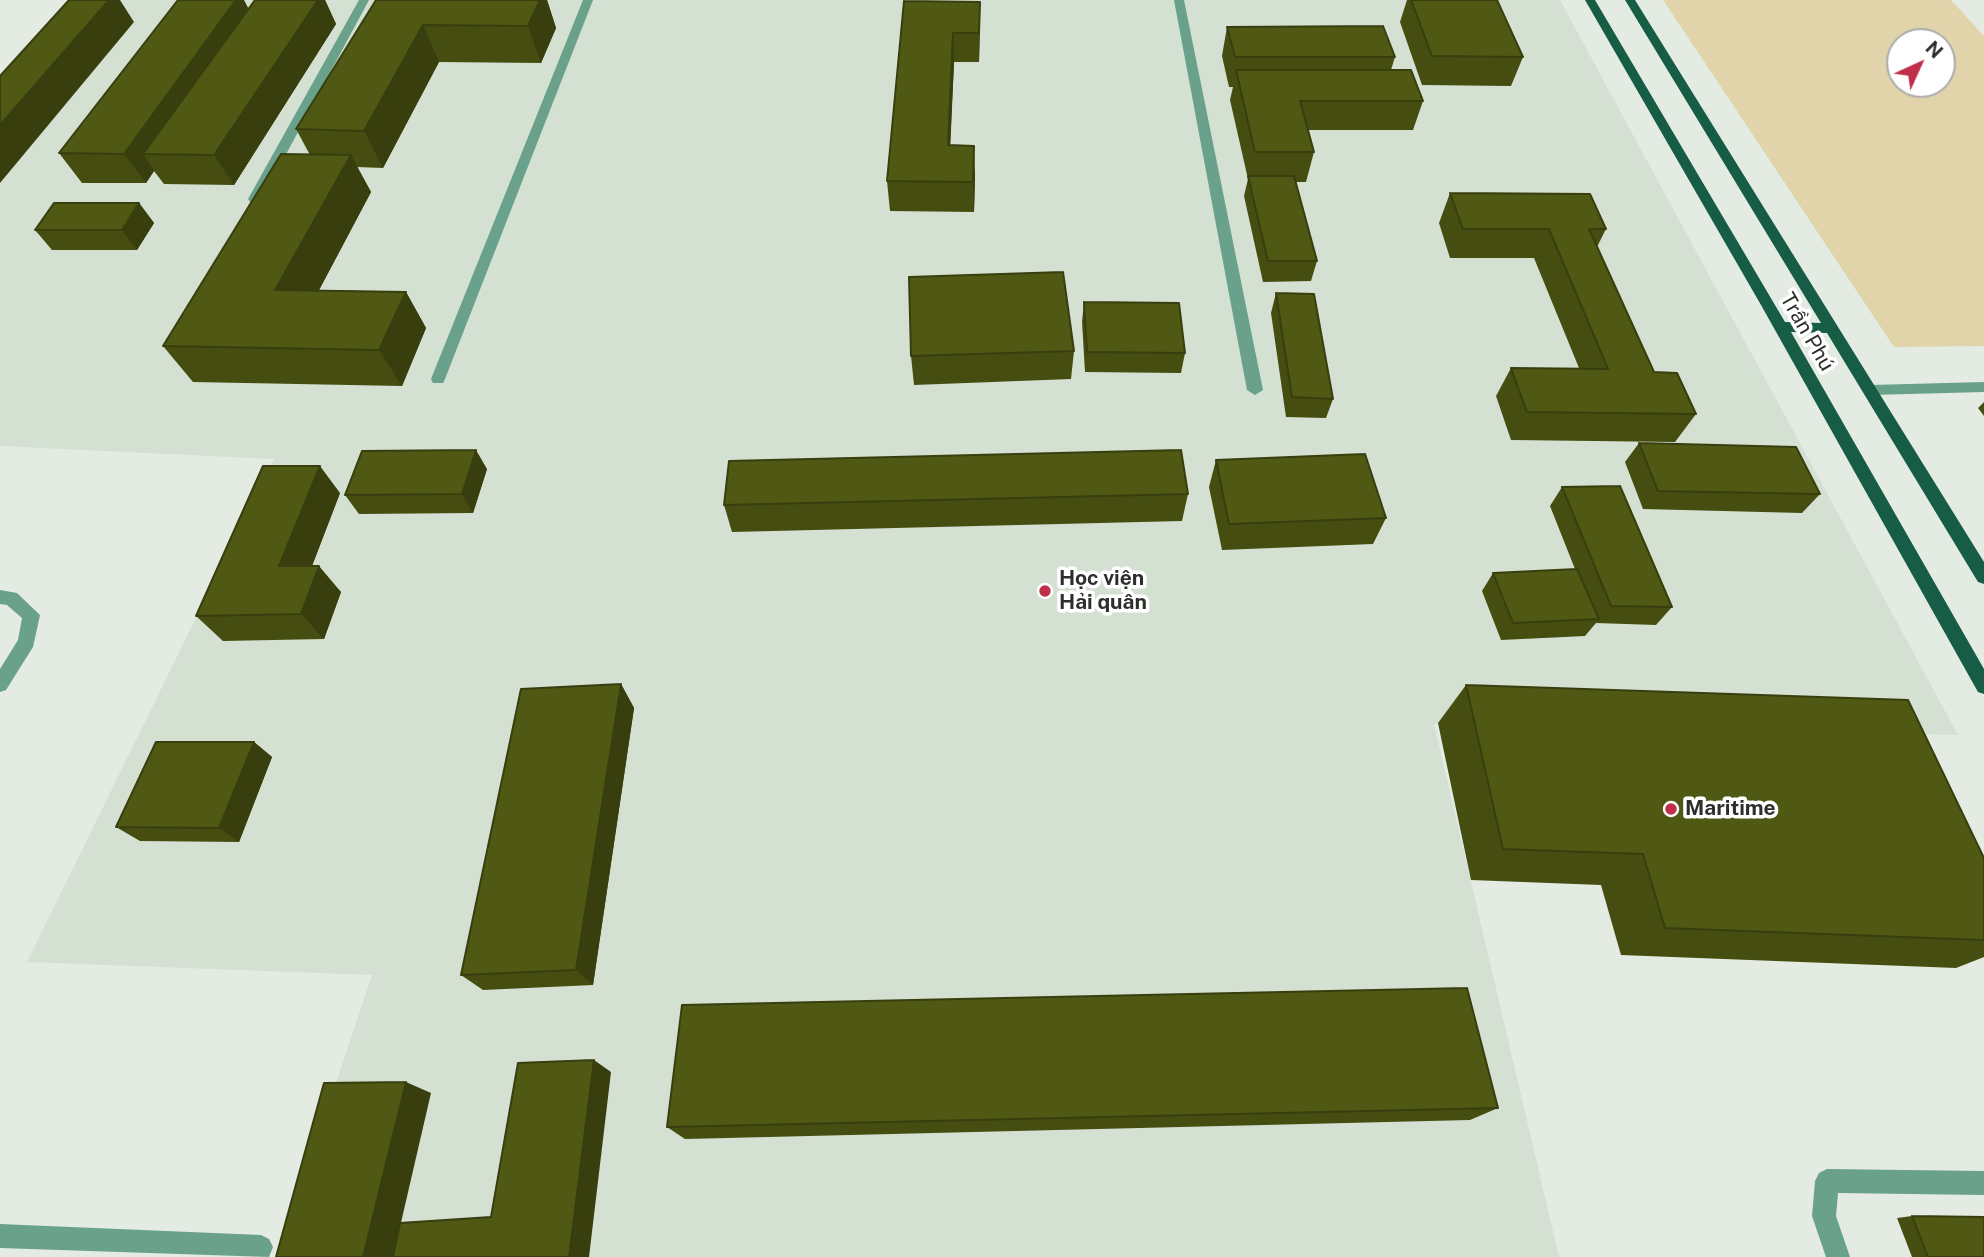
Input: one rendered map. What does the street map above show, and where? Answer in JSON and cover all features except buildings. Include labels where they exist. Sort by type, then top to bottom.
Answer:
[{"type":"main road","name":"Trần Phú","points":[[1590,0],[1984,686]]},
{"type":"main road","name":"Trần Phú","points":[[1630,0],[1984,577]]},
{"type":"main road","points":[[1780,327],[1832,328]]},
{"type":"street","points":[[251,206],[364,0]]},
{"type":"street","points":[[438,379],[588,0]]},
{"type":"street","points":[[1180,0],[1255,390]]},
{"type":"street","points":[[1871,390],[1984,387]]},
{"type":"street","points":[[0,597],[11,598],[31,615],[26,642],[0,684]]},
{"type":"street","points":[[1838,1257],[1824,1216],[1827,1181],[1984,1183]]},
{"type":"street","points":[[0,1236],[261,1247],[257,1257]]},
{"type":"shaded area","name":"Học viện Hải quân","points":[[73,0],[1560,0],[1958,735],[1434,724],[1559,1257],[278,1257],[372,975],[27,962],[274,459],[0,446],[0,79]]},
{"type":"shaded area","points":[[1663,0],[1951,0],[1984,36],[1984,346],[1894,347]]},
{"type":"place","name":"Học viện Hải quân","points":[[1045,591]]},
{"type":"place","name":"Maritime","points":[[1671,809]]}]
